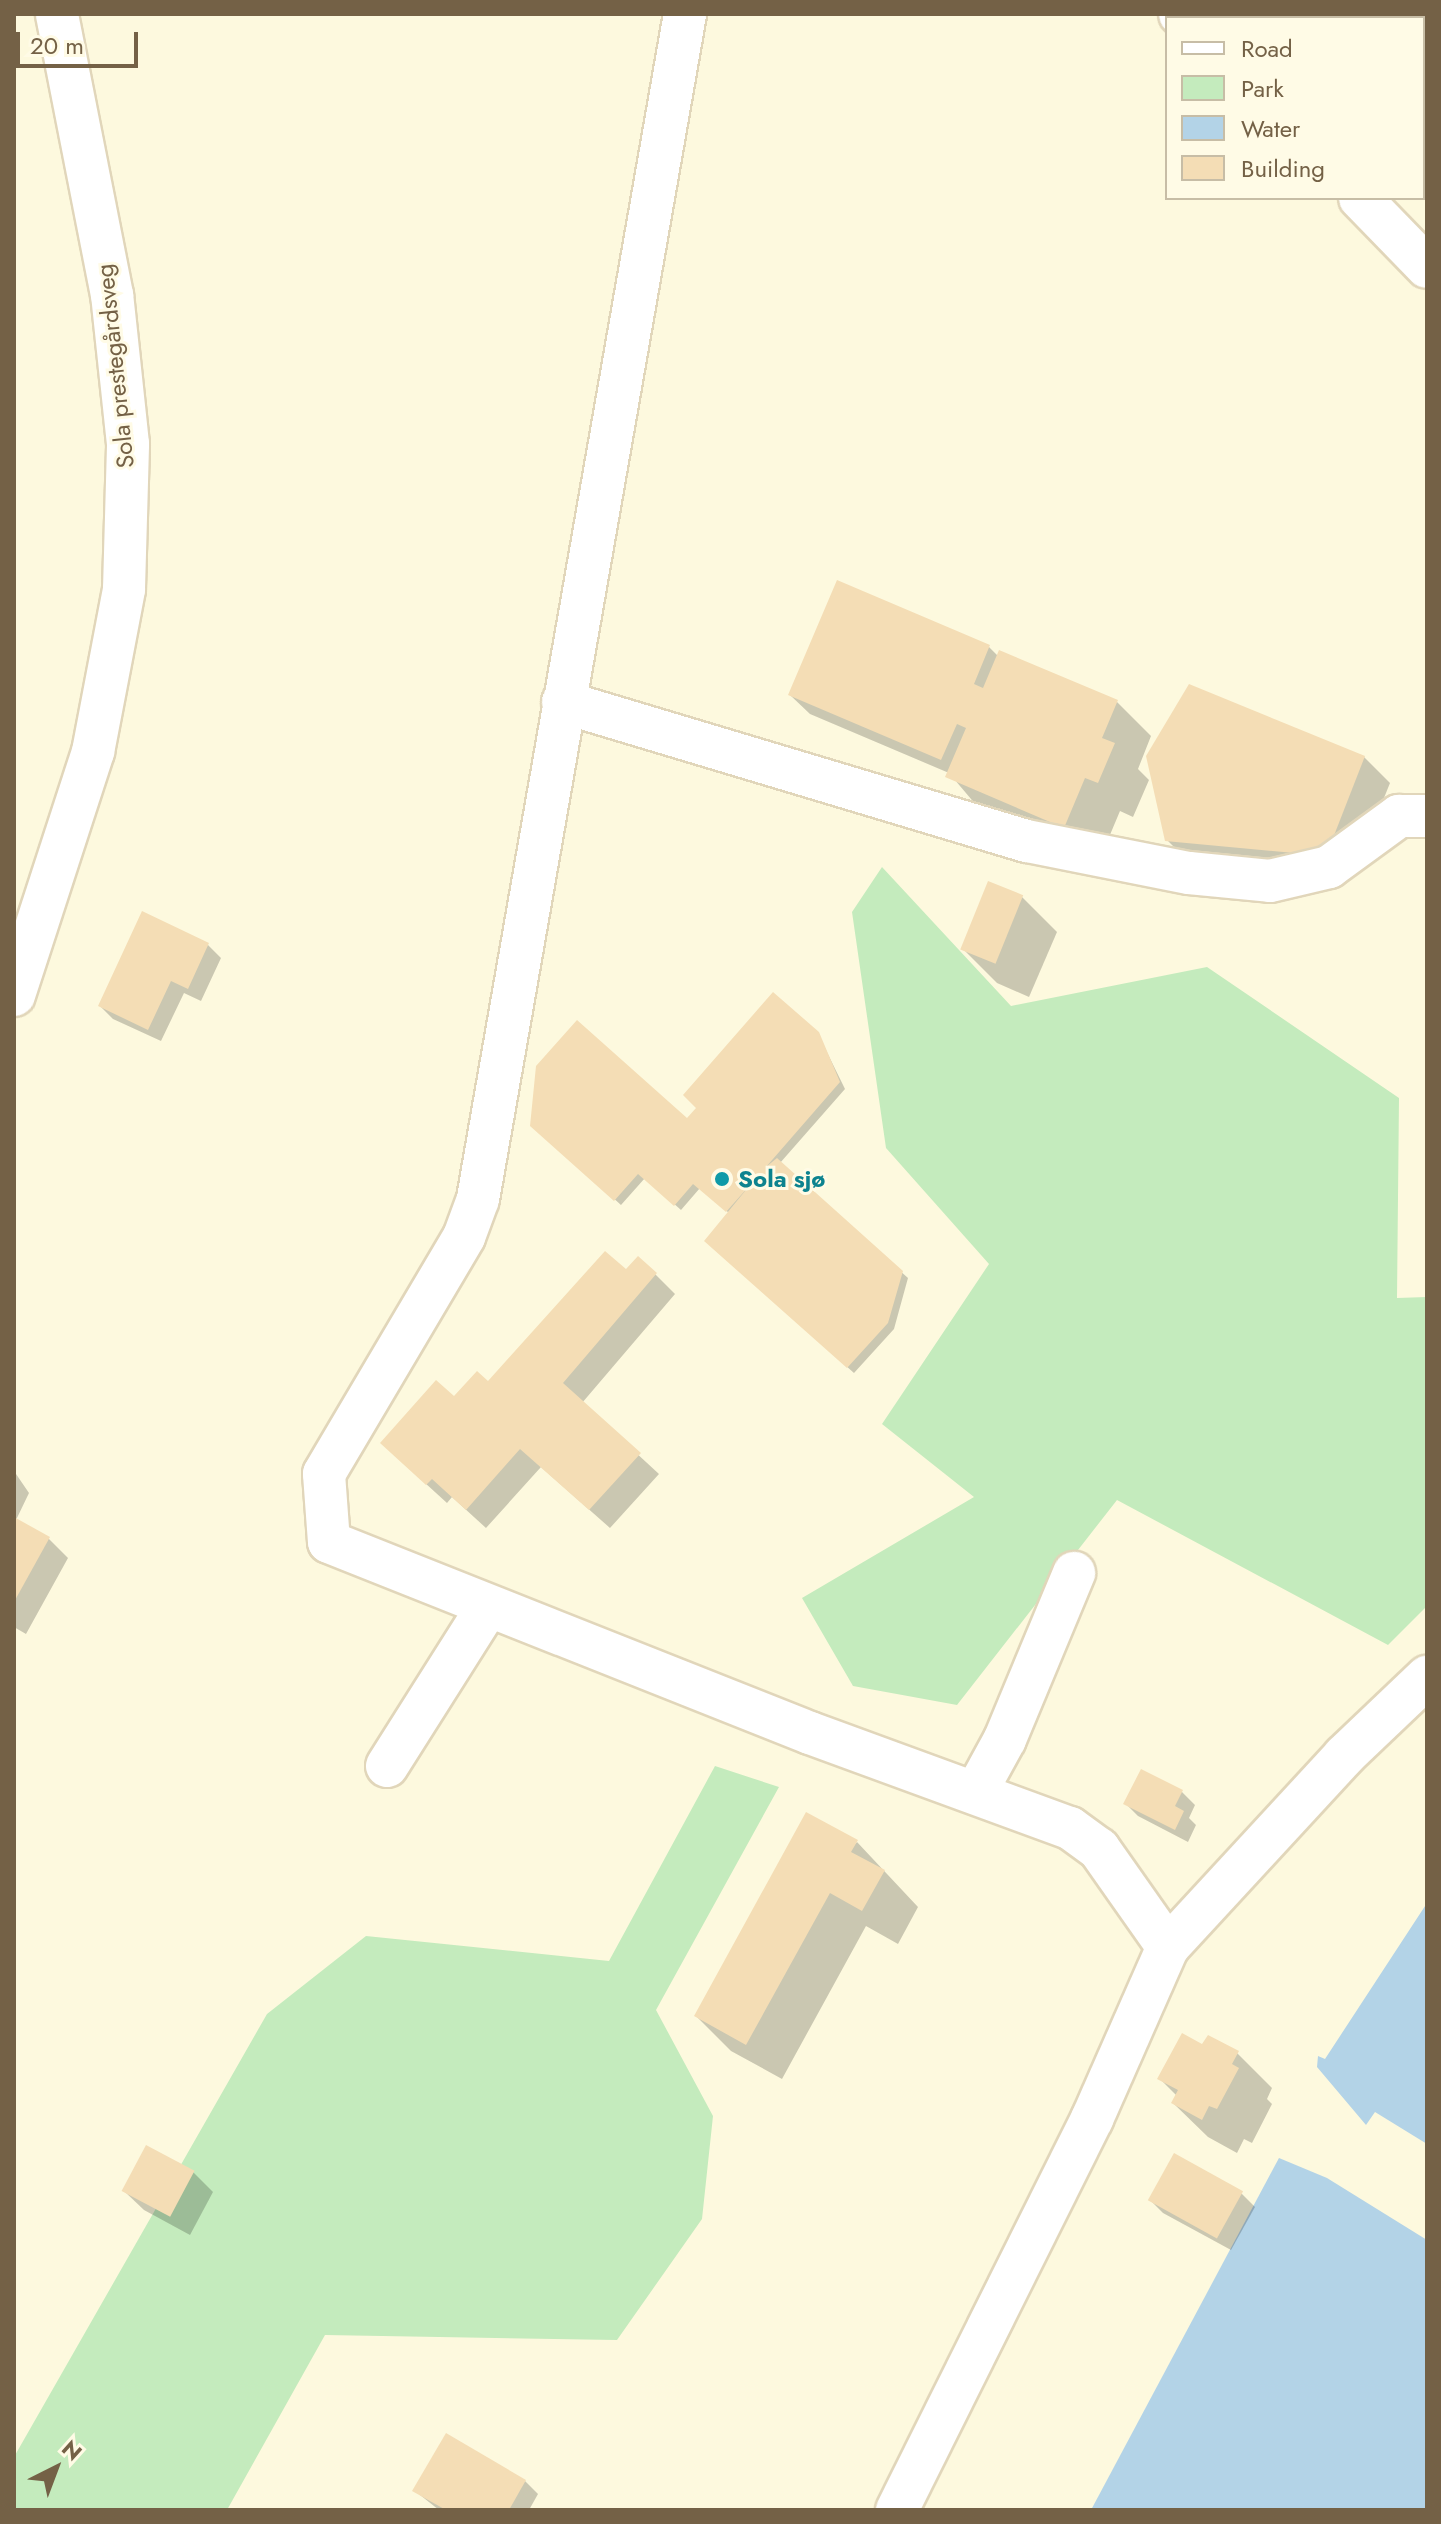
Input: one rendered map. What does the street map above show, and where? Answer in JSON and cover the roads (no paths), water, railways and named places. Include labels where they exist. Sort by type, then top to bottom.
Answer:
[{"type":"street","name":"Sola prestegårdsveg","points":[[14,995],[93,752],[124,589],[128,444],[112,295],[57,14]]},
{"type":"street","points":[[685,14],[478,1199],[464,1237],[340,1442],[324,1474],[322,1494],[329,1542],[487,1608],[1070,1828],[1099,1849],[1168,1947]]},
{"type":"street","points":[[1362,200],[1427,267]]},
{"type":"street","points":[[563,702],[1027,841],[1189,873],[1270,881],[1329,867],[1399,816],[1427,816]]},
{"type":"street","points":[[976,1792],[1005,1739],[1074,1573]]},
{"type":"street","points":[[387,1766],[487,1608]]},
{"type":"street","points":[[897,2510],[1092,2119],[1168,1947],[1344,1756],[1427,1677]]},
{"type":"water","points":[[1427,1903],[1427,2144],[1375,2112],[1366,2125],[1317,2067],[1318,2056],[1325,2059]]},
{"type":"water","points":[[1279,2158],[1327,2178],[1427,2240],[1427,2510],[1091,2510]]},
{"type":"place","name":"Sola sjø","points":[[722,1179]]}]
